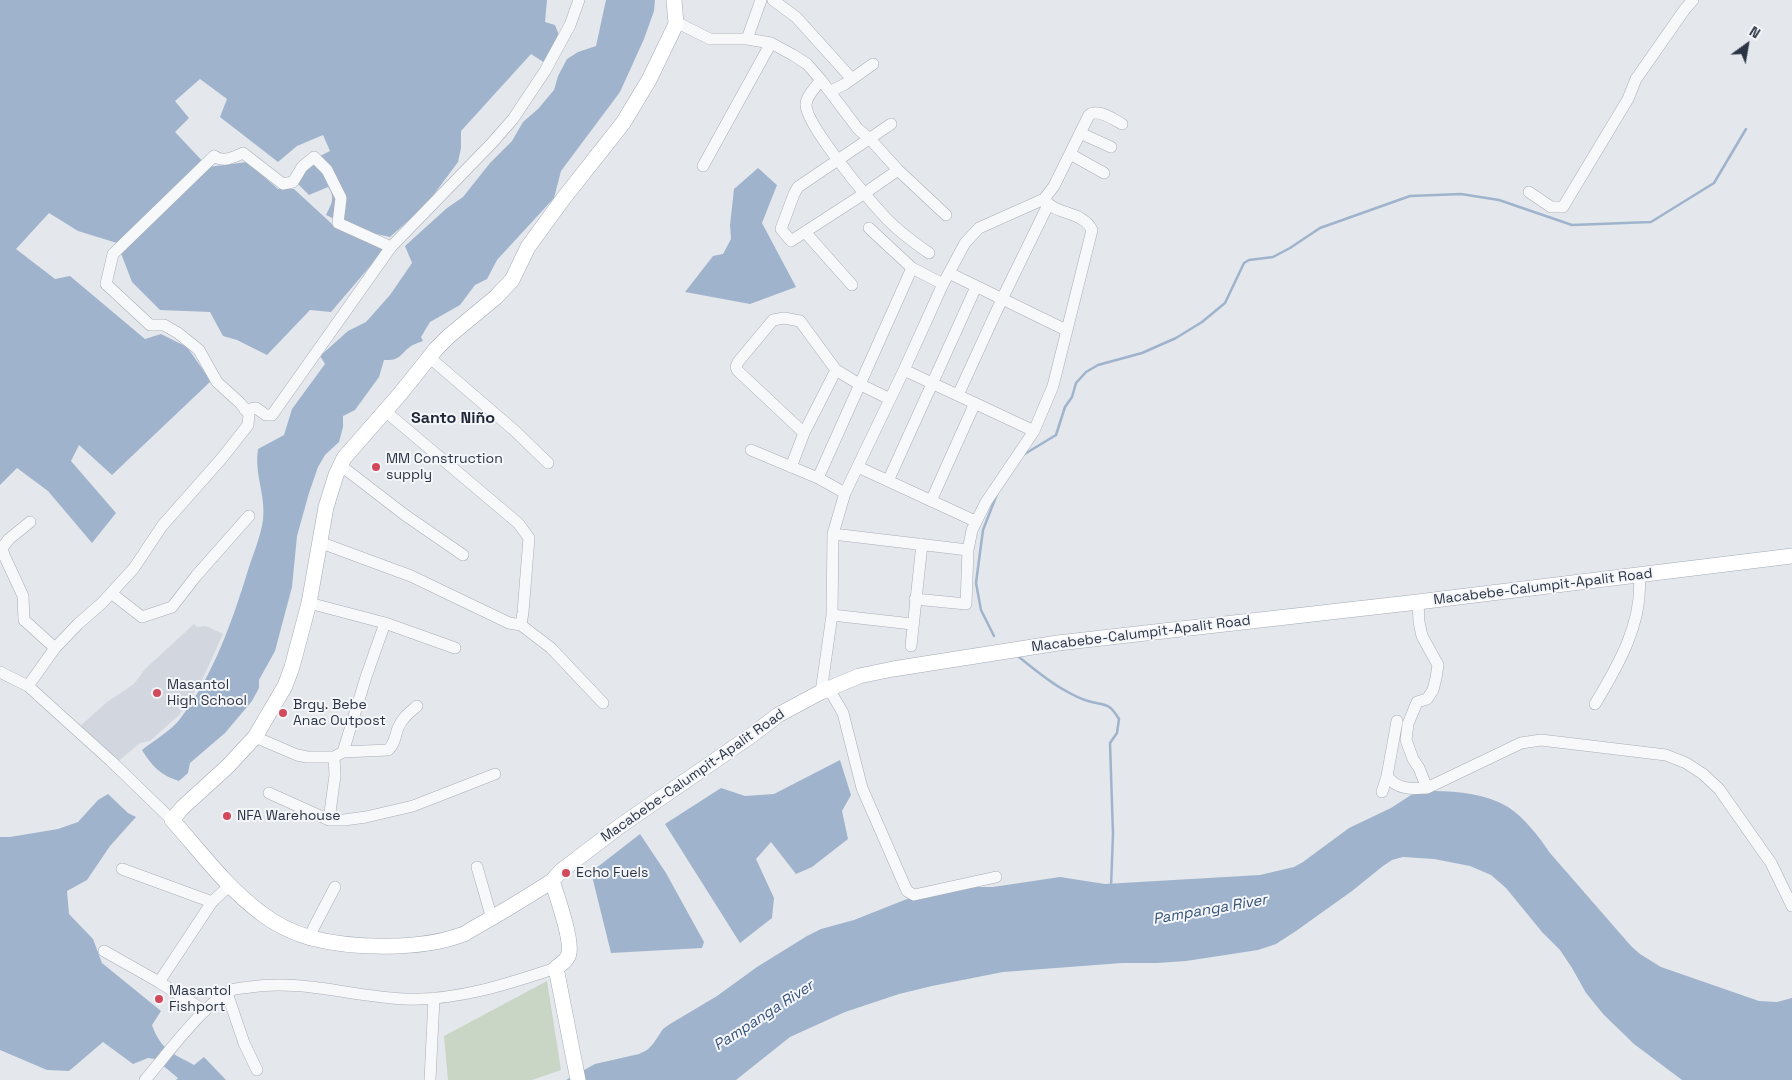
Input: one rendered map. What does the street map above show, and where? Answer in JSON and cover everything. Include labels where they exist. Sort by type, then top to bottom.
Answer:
[{"type":"main road","points":[[167,815],[182,808],[227,767],[255,737],[284,686],[292,667],[309,603],[327,501],[340,465],[353,446],[449,336],[496,297],[512,280],[534,239],[562,199],[623,123],[649,80],[676,22],[674,0]]},
{"type":"main road","name":"Macabebe-Calumpit-Apalit Road","points":[[167,815],[242,898],[262,914],[285,928],[310,938],[337,944],[405,946],[447,940],[464,935],[552,881],[561,871],[620,826],[778,715],[859,676],[1058,643],[1418,602],[1792,556]]},
{"type":"main road","points":[[552,881],[566,925],[569,953],[566,960],[556,968],[578,1080]]},
{"type":"street","points":[[245,410],[256,408],[266,415],[272,415],[391,247],[513,119],[544,71],[570,25],[577,5],[568,0]]},
{"type":"street","points":[[747,39],[761,0]]},
{"type":"street","points":[[773,0],[796,17],[852,78]]},
{"type":"street","points":[[1529,192],[1552,207],[1562,208],[1628,99],[1636,80],[1684,9],[1693,0]]},
{"type":"street","points":[[676,22],[710,39],[747,39],[771,42],[807,64],[831,91],[851,121],[898,170],[946,215]]},
{"type":"street","points":[[703,166],[771,42]]},
{"type":"street","points":[[831,91],[872,64]]},
{"type":"street","points":[[821,80],[809,95],[806,105],[810,121],[838,160],[885,217],[909,239],[929,253]]},
{"type":"street","points":[[958,395],[1046,202],[1089,115],[1093,112],[1098,112],[1122,124]]},
{"type":"street","points":[[890,124],[802,184],[794,194],[781,229],[790,241],[898,170]]},
{"type":"street","points":[[1080,133],[1111,147]]},
{"type":"street","points":[[28,686],[55,648],[134,568],[162,526],[222,458],[248,425],[249,414],[217,382],[199,350],[178,333],[164,325],[150,325],[106,284],[113,254],[214,156],[225,160],[243,153],[283,184],[293,182],[302,167],[314,157],[327,170],[340,198],[338,224],[391,247]]},
{"type":"street","points":[[1070,154],[1104,173]]},
{"type":"street","points":[[915,599],[966,604],[968,550],[975,521],[1034,431],[1053,386],[1092,230],[1082,218],[1046,202],[979,228],[965,243],[948,273],[845,492],[833,534],[832,615],[825,691],[843,713],[862,788],[907,891],[914,895],[996,877]]},
{"type":"street","points":[[869,228],[912,268],[943,284]]},
{"type":"street","points":[[806,232],[852,285]]},
{"type":"street","points":[[818,478],[912,268]]},
{"type":"street","points":[[948,273],[1066,330]]},
{"type":"street","points":[[888,481],[976,287]]},
{"type":"street","points":[[804,433],[736,367],[738,362],[773,320],[792,318],[800,321],[836,370],[890,399]]},
{"type":"street","points":[[429,358],[515,431],[548,464]]},
{"type":"street","points":[[791,467],[804,433],[836,370]]},
{"type":"street","points":[[904,370],[1034,431]]},
{"type":"street","points":[[931,500],[975,403]]},
{"type":"street","points":[[385,411],[518,523],[529,538],[524,612],[520,625]]},
{"type":"street","points":[[751,450],[818,478],[845,492]]},
{"type":"street","points":[[340,465],[405,515],[463,555]]},
{"type":"street","points":[[858,467],[975,521]]},
{"type":"street","points":[[111,593],[142,617],[172,607],[196,576],[250,516]]},
{"type":"street","points":[[30,522],[9,539],[2,548],[23,596],[24,620],[55,648]]},
{"type":"street","points":[[833,534],[968,550]]},
{"type":"street","points":[[319,542],[384,565],[509,624],[520,625],[551,648],[603,703]]},
{"type":"street","points":[[911,646],[922,544]]},
{"type":"street","points":[[1595,704],[1627,645],[1639,606],[1639,575]]},
{"type":"street","points":[[1418,602],[1422,636],[1438,665],[1436,678],[1427,699],[1417,702],[1408,724],[1406,740],[1413,759],[1428,788]]},
{"type":"street","points":[[309,603],[385,623],[455,648]]},
{"type":"street","points":[[832,615],[912,624]]},
{"type":"street","points":[[329,820],[338,754],[385,623]]},
{"type":"street","points":[[0,672],[28,686],[167,815]]},
{"type":"street","points":[[255,737],[307,757],[388,750],[393,746],[399,726],[417,706]]},
{"type":"street","points":[[1382,792],[1387,776],[1397,721]]},
{"type":"street","points":[[1387,776],[1391,782],[1408,789],[1428,788],[1521,743],[1541,740],[1666,755],[1686,763],[1704,774],[1719,789],[1771,863],[1792,906]]},
{"type":"street","points":[[269,793],[329,820],[344,820],[413,806],[495,774]]},
{"type":"street","points":[[477,867],[492,919]]},
{"type":"street","points":[[122,870],[212,902]]},
{"type":"street","points":[[159,982],[212,902],[230,885]]},
{"type":"street","points":[[310,938],[335,887]]},
{"type":"street","points":[[104,951],[205,1011]]},
{"type":"street","points":[[149,1076],[205,1011],[226,993],[233,990],[258,986],[282,986],[404,999],[434,998],[484,991],[556,968]]},
{"type":"street","points":[[226,993],[244,1043],[257,1070]]},
{"type":"street","points":[[430,1080],[434,998]]},
{"type":"shaded area","name":"Masantol High School","points":[[194,624],[197,627],[206,626],[223,634],[202,680],[179,715],[150,741],[140,743],[116,763],[78,728],[107,702],[134,684],[145,669]]},
{"type":"green space","points":[[547,981],[561,1070],[532,1080],[448,1080],[444,1036]]},
{"type":"water","points":[[0,0],[547,0],[545,22],[555,25],[560,38],[545,63],[531,54],[461,131],[461,148],[458,162],[426,205],[390,237],[359,230],[326,215],[332,198],[328,187],[309,195],[297,183],[316,158],[330,151],[323,135],[297,146],[278,162],[220,117],[227,99],[200,79],[175,101],[189,118],[175,132],[208,167],[247,162],[278,189],[294,189],[332,224],[384,250],[331,312],[310,310],[267,355],[237,340],[223,336],[210,312],[160,310],[132,282],[117,243],[78,231],[49,213],[16,249],[55,279],[70,276],[145,339],[161,334],[187,347],[211,381],[112,475],[79,445],[71,461],[116,513],[92,543],[48,491],[17,468],[0,485]]},
{"type":"water","points":[[606,0],[655,0],[654,11],[644,39],[620,92],[561,171],[554,198],[497,260],[487,279],[475,285],[460,305],[430,322],[421,337],[423,341],[411,346],[397,358],[384,360],[379,377],[355,410],[343,416],[343,427],[339,442],[325,455],[318,467],[309,493],[297,536],[292,587],[275,651],[259,680],[259,688],[252,701],[225,733],[190,763],[188,773],[179,781],[167,776],[149,761],[142,750],[177,723],[192,702],[213,665],[229,626],[261,532],[263,520],[263,502],[257,458],[258,449],[284,435],[292,409],[325,364],[320,356],[348,331],[366,322],[390,295],[412,263],[405,246],[447,208],[463,197],[490,163],[512,141],[523,122],[538,109],[554,90],[558,76],[567,59],[578,52],[596,46]]},
{"type":"water","points":[[758,168],[777,185],[762,223],[796,287],[750,304],[685,292],[713,256],[723,254],[731,239],[730,225],[734,189]]},
{"type":"water","points":[[840,760],[851,795],[842,811],[848,839],[812,867],[796,874],[771,842],[756,859],[774,898],[772,918],[740,943],[665,824],[721,788],[745,796],[774,794]]},
{"type":"water","name":"Pampanga River","points":[[1434,791],[1482,796],[1514,811],[1531,828],[1550,853],[1631,946],[1661,967],[1759,1001],[1777,1002],[1792,998],[1792,1080],[1682,1080],[1634,1044],[1604,1015],[1586,993],[1560,950],[1542,932],[1506,888],[1491,875],[1470,866],[1434,859],[1403,857],[1392,860],[1383,866],[1352,891],[1276,944],[1258,950],[1186,961],[1122,963],[1003,972],[899,994],[845,1012],[790,1037],[736,1080],[566,1080],[595,1064],[639,1054],[647,1050],[663,1029],[670,1024],[717,996],[757,967],[807,936],[821,929],[854,920],[907,899],[971,887],[993,887],[1060,877],[1105,884],[1260,875],[1294,867],[1349,828],[1391,808],[1411,795]]},
{"type":"water","points":[[108,794],[128,813],[136,817],[110,846],[87,880],[67,891],[69,914],[93,939],[102,963],[161,1011],[152,1025],[163,1045],[173,1054],[194,1065],[204,1057],[226,1080],[176,1080],[178,1078],[155,1059],[148,1058],[133,1064],[103,1042],[69,1071],[47,1070],[0,1050],[0,837],[58,829],[78,822],[98,800]]},
{"type":"water","points":[[640,834],[666,873],[704,942],[702,948],[611,953],[591,872]]},
{"type":"waterway","points":[[1023,455],[1056,435],[1065,407],[1072,397],[1076,383],[1086,372],[1098,365],[1142,353],[1176,338],[1202,322],[1225,303],[1244,263],[1249,260],[1273,257],[1320,228],[1410,196],[1461,194],[1499,200],[1572,225],[1651,222],[1714,183],[1746,129]]},
{"type":"waterway","points":[[994,636],[981,610],[976,583],[983,530],[997,494]]},
{"type":"waterway","points":[[1019,657],[1048,679],[1077,697],[1109,707],[1119,719],[1117,733],[1110,743],[1113,834],[1111,887]]},
{"type":"place","name":"MM Construction supply","points":[[376,467]]},
{"type":"place","name":"Masantol High School","points":[[157,693]]},
{"type":"place","name":"Brgy. Bebe Anac Outpost","points":[[283,713]]},
{"type":"place","name":"NFA Warehouse","points":[[227,816]]},
{"type":"place","name":"Echo Fuels","points":[[566,873]]},
{"type":"place","name":"Masantol Fishport","points":[[159,999]]},
{"type":"district","name":"Santo Niño","points":[[453,419]]}]
